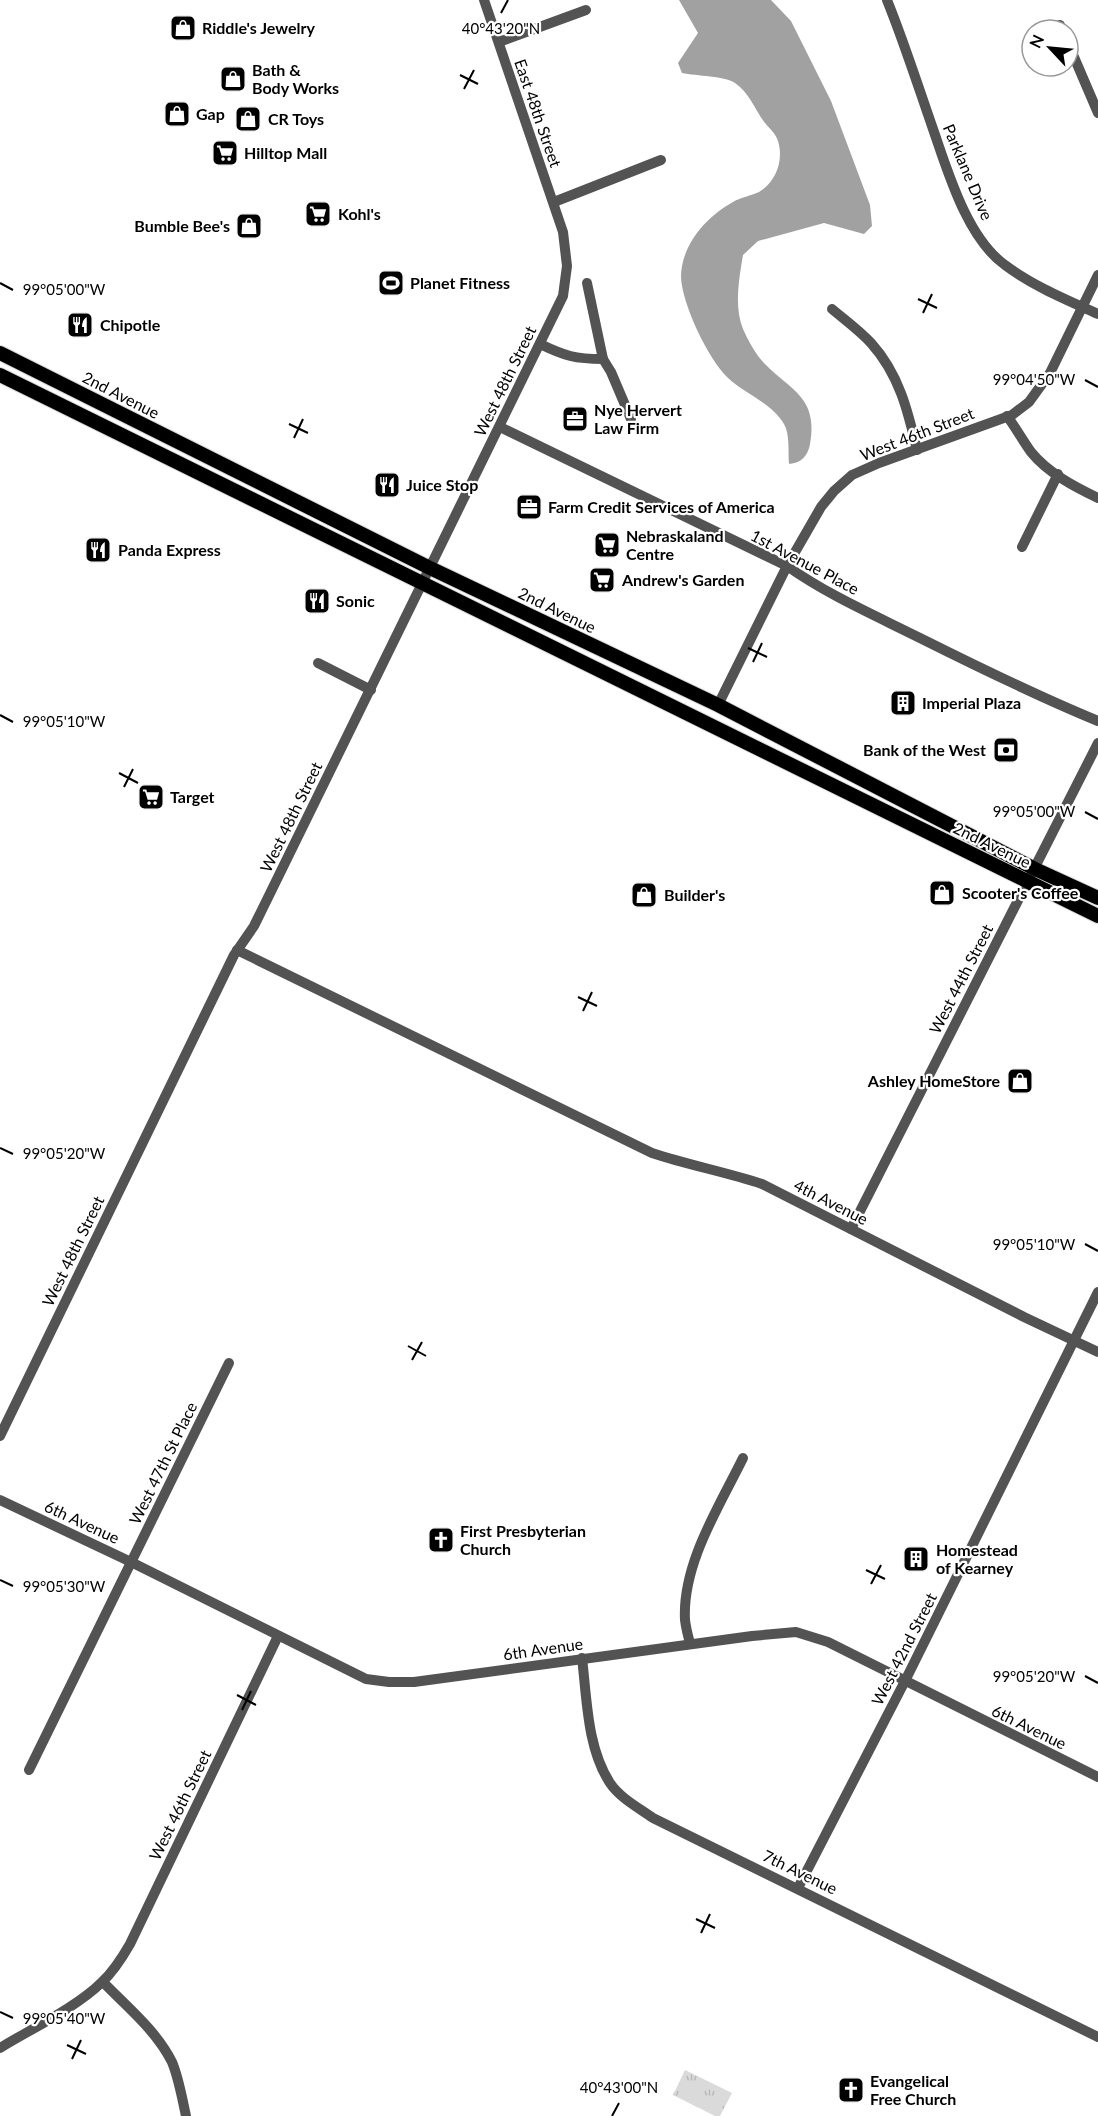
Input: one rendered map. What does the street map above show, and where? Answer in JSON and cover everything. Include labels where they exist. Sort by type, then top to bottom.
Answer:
[{"type":"main road","name":"2nd Avenue","points":[[0,353],[430,567],[718,705],[1032,875],[1098,916]]},
{"type":"main road","name":"2nd Avenue","points":[[0,375],[423,583],[1032,875],[1098,898]]},
{"type":"street","name":"East 48th Street","points":[[484,0],[532,146],[554,202]]},
{"type":"street","name":"Parklane Drive","points":[[887,0],[946,166],[971,224],[990,251],[1004,265],[1040,286],[1098,314]]},
{"type":"street","points":[[499,42],[586,10]]},
{"type":"street","points":[[1080,72],[1098,113]]},
{"type":"street","points":[[554,202],[662,160]]},
{"type":"street","name":"West 48th Street","points":[[0,1436],[237,950],[254,926],[563,296],[567,266],[563,232],[554,202]]},
{"type":"street","name":"West 46th Street","points":[[718,705],[786,566],[821,507],[834,491],[852,475],[1007,416],[1029,402],[1050,373],[1098,275]]},
{"type":"street","points":[[587,283],[603,359],[631,419]]},
{"type":"street","points":[[832,309],[871,343],[892,371],[906,402],[917,450]]},
{"type":"street","points":[[540,344],[562,355],[578,359],[603,359]]},
{"type":"street","points":[[1007,416],[1030,451],[1042,464],[1076,487],[1098,498]]},
{"type":"street","name":"1st Avenue Place","points":[[500,427],[786,566],[815,586],[875,616],[1098,721]]},
{"type":"street","points":[[1022,547],[1058,474]]},
{"type":"street","points":[[318,663],[370,690]]},
{"type":"street","name":"West 44th Street","points":[[851,1229],[1098,742]]},
{"type":"street","name":"4th Avenue","points":[[237,950],[652,1153],[762,1184],[1098,1352]]},
{"type":"street","name":"West 42nd Street","points":[[798,1888],[905,1680],[1098,1293]]},
{"type":"street","name":"West 47th St Place","points":[[29,1770],[229,1363]]},
{"type":"street","points":[[690,1643],[685,1621],[687,1587],[696,1556],[743,1458]]},
{"type":"street","name":"6th Avenue","points":[[0,1500],[366,1678],[389,1682],[414,1682],[690,1643],[796,1632],[828,1642],[1098,1777]]},
{"type":"street","name":"West 46th Street","points":[[0,2048],[85,1997],[103,1982],[119,1963],[278,1636]]},
{"type":"street","name":"7th Avenue","points":[[582,1658],[596,1755],[611,1784],[631,1803],[653,1818],[1098,2037]]},
{"type":"street","points":[[103,1982],[147,2027],[166,2052],[177,2076],[186,2116]]},
{"type":"green space","points":[[685,2070],[732,2093],[720,2116],[715,2116],[673,2095]]},
{"type":"shaded area","points":[[679,0],[771,0],[791,21],[831,101],[870,205],[872,226],[864,234],[824,223],[758,241],[743,255],[738,302],[743,329],[759,357],[801,397],[810,416],[812,429],[806,455],[797,462],[789,464],[788,438],[784,424],[773,410],[728,378],[712,358],[691,316],[681,277],[685,254],[697,233],[723,208],[765,188],[777,170],[780,148],[776,136],[740,87],[725,79],[682,73],[678,63],[698,33]]},
{"type":"place","name":"Riddle's Jewelry","points":[[183,28]]},
{"type":"place","name":"Bath & Body Works","points":[[233,79]]},
{"type":"place","name":"Gap","points":[[177,114]]},
{"type":"place","name":"CR Toys","points":[[248,119]]},
{"type":"place","name":"Hilltop Mall","points":[[225,153]]},
{"type":"place","name":"Kohl's","points":[[318,214]]},
{"type":"place","name":"Bumble Bee's","points":[[249,226]]},
{"type":"place","name":"Planet Fitness","points":[[391,283]]},
{"type":"place","name":"Chipotle","points":[[80,325]]},
{"type":"place","name":"Nye Hervert Law Firm","points":[[575,419]]},
{"type":"place","name":"Juice Stop","points":[[387,485]]},
{"type":"place","name":"Farm Credit Services of America","points":[[529,507]]},
{"type":"place","name":"Nebraskaland Centre","points":[[607,545]]},
{"type":"place","name":"Panda Express","points":[[98,550]]},
{"type":"place","name":"Andrew's Garden","points":[[602,580]]},
{"type":"place","name":"Sonic","points":[[317,601]]},
{"type":"place","name":"Imperial Plaza","points":[[903,703]]},
{"type":"place","name":"Bank of the West","points":[[1006,750]]},
{"type":"place","name":"Target","points":[[151,797]]},
{"type":"place","name":"Scooter's Coffee","points":[[942,893]]},
{"type":"place","name":"Builder's","points":[[644,895]]},
{"type":"place","name":"Ashley HomeStore","points":[[1020,1081]]},
{"type":"place","name":"First Presbyterian Church","points":[[441,1540]]},
{"type":"place","name":"Homestead of Kearney","points":[[916,1559]]},
{"type":"place","name":"Evangelical Free Church","points":[[851,2090]]}]
